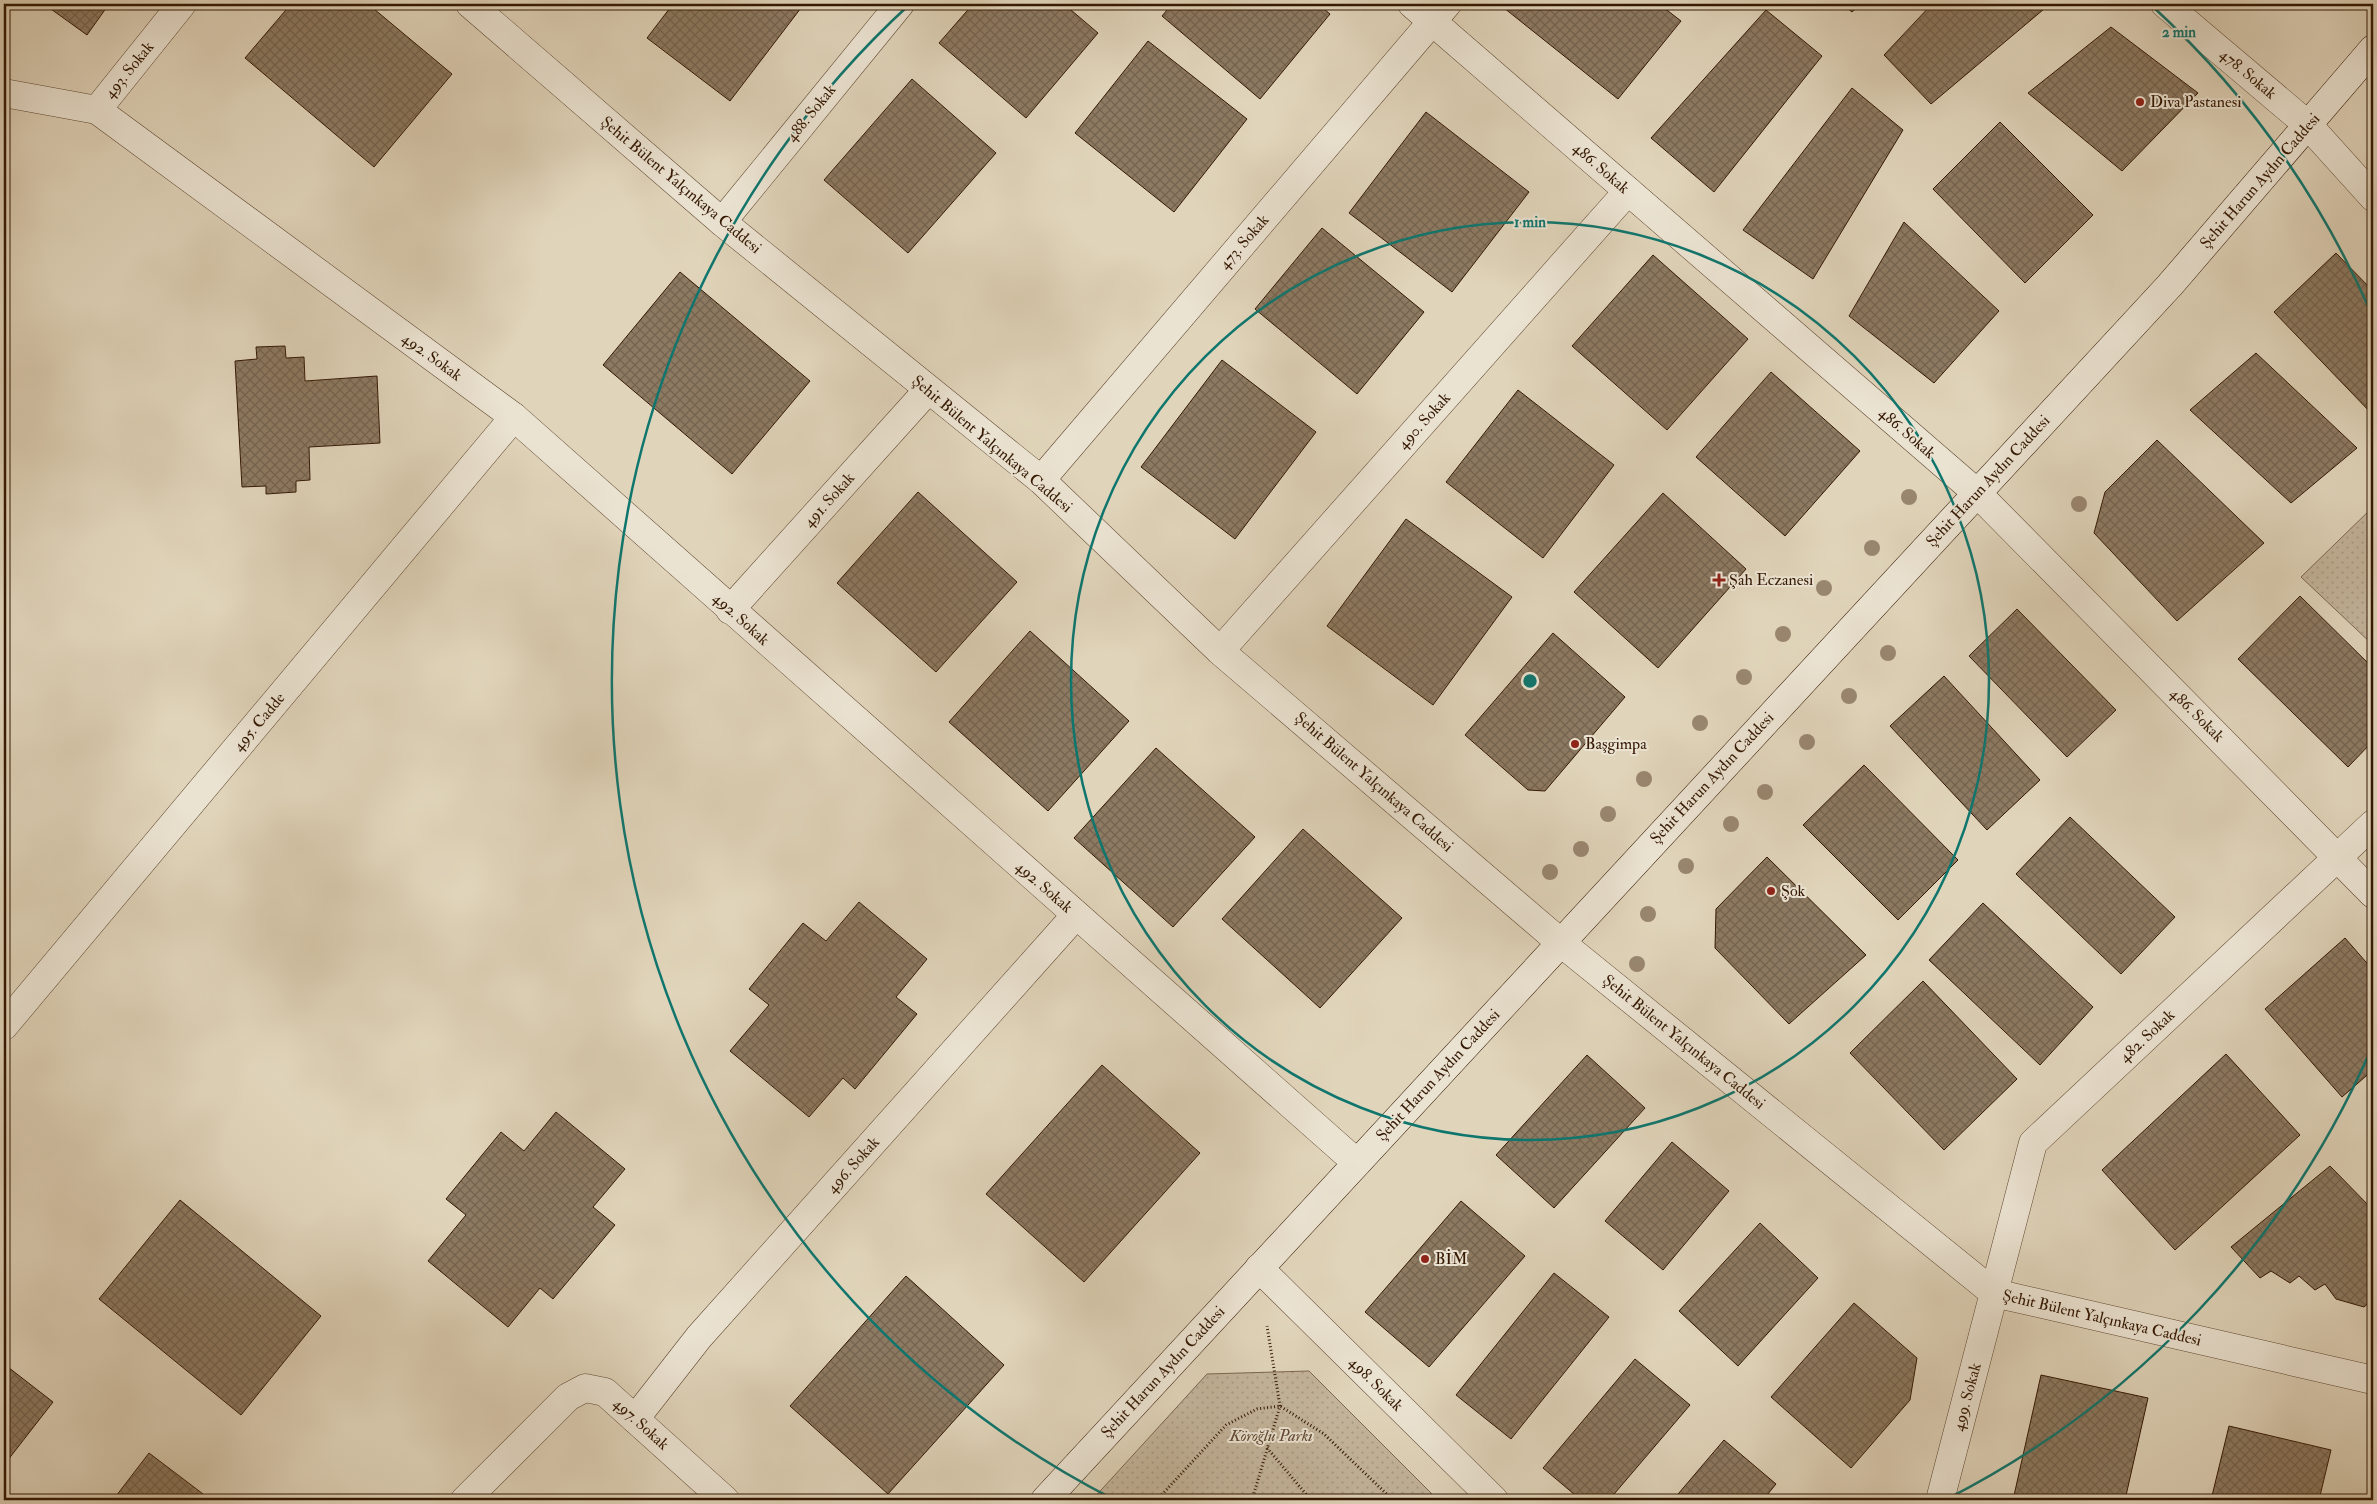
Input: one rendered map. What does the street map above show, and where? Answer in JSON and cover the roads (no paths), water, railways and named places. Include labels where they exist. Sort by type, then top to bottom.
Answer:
[{"type":"street","name":"493. Sokak","points":[[4,93],[97,110],[182,4]]},
{"type":"street","name":"Şehit Bülent Yalçınkaya Caddesi","points":[[470,4],[722,222],[1041,480],[1220,651],[1560,942],[1994,1293],[2373,1380]]},
{"type":"street","name":"488. Sokak","points":[[722,222],[900,4]]},
{"type":"street","name":"486. Sokak","points":[[1412,4],[1440,13],[1628,192],[1977,493],[2373,894]]},
{"type":"street","name":"478. Sokak","points":[[2165,4],[2308,125],[2373,197]]},
{"type":"street","name":"473. Sokak","points":[[1041,480],[1440,13]]},
{"type":"street","name":"Şehit Harun Aydın Caddesi","points":[[1045,1500],[2170,284],[2373,49]]},
{"type":"street","name":"492. Sokak","points":[[97,110],[514,417],[1356,1163]]},
{"type":"street","name":"490. Sokak","points":[[1220,651],[1628,192]]},
{"type":"street","name":"491. Sokak","points":[[730,610],[928,390]]},
{"type":"street","name":"495. Cadde","points":[[4,1026],[514,417]]},
{"type":"street","name":"482. Sokak","points":[[1994,1293],[2033,1143],[2373,824]]},
{"type":"street","name":"496. Sokak","points":[[635,1419],[699,1337],[1076,915]]},
{"type":"street","name":"498. Sokak","points":[[1259,1268],[1494,1500]]},
{"type":"street","name":"499. Sokak","points":[[1940,1500],[1994,1293]]},
{"type":"street","name":"497. Sokak","points":[[465,1500],[568,1397],[585,1388],[605,1392],[725,1500]]},
{"type":"place","name":"Diva Pastanesi","points":[[2140,102]]},
{"type":"place","name":"Şah Eczanesi","points":[[1719,580]]},
{"type":"place","name":"Başgimpa","points":[[1575,744]]},
{"type":"place","name":"Şok","points":[[1771,891]]},
{"type":"place","name":"BİM","points":[[1425,1259]]},
{"type":"park label","name":"Köroğlu Parkı","points":[[1271,1436]]}]
